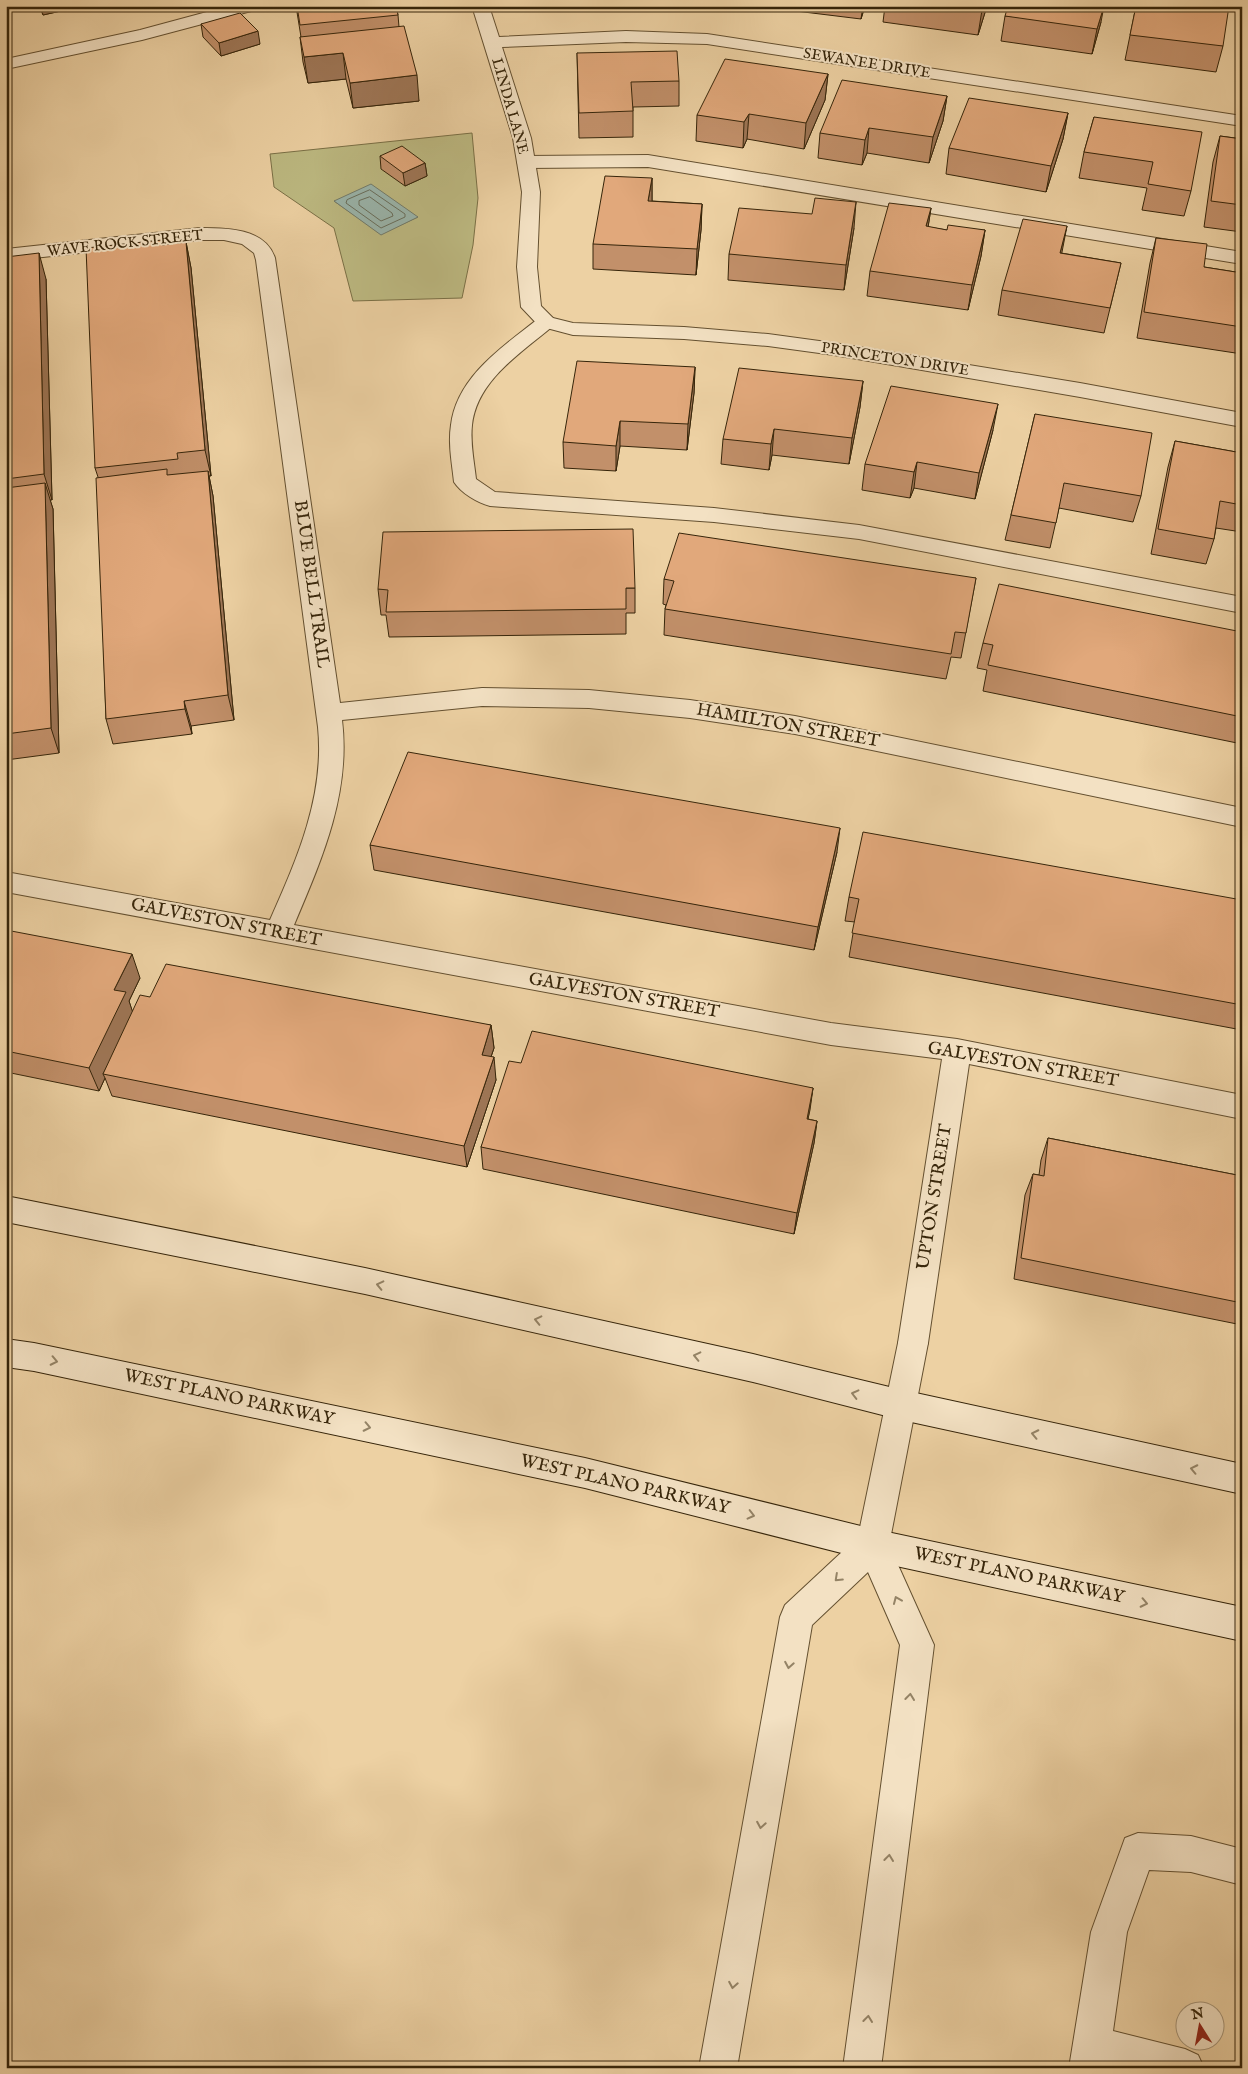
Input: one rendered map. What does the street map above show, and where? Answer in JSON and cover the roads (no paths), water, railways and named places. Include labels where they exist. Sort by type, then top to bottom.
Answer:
[{"type":"street","points":[[6,64],[142,35],[248,6]]},
{"type":"street","name":"LINDA LANE","points":[[480,6],[522,138],[531,192],[528,267],[531,307],[546,322]]},
{"type":"street","name":"SEWANEE DRIVE","points":[[491,43],[587,36],[657,35],[707,39],[1242,121]]},
{"type":"street","points":[[526,162],[648,162],[754,177],[1242,258]]},
{"type":"street","name":"WAVE ROCK STREET","points":[[6,256],[200,234],[224,234],[244,238]]},
{"type":"street","name":"BLUE BELL TRAIL","points":[[244,238],[261,248],[266,260],[332,749],[328,792],[317,840],[278,932]]},
{"type":"street","points":[[546,322],[475,385],[463,416],[461,442],[465,482],[490,499],[704,514],[860,532],[1242,605]]},
{"type":"street","name":"PRINCETON DRIVE","points":[[546,322],[573,329],[684,333],[768,340],[834,349],[1080,390],[1242,420]]},
{"type":"street","name":"HAMILTON STREET","points":[[328,713],[482,697],[589,699],[690,709],[795,724],[1242,818]]},
{"type":"street","name":"GALVESTON STREET","points":[[6,882],[831,1034],[957,1050],[1242,1107]]},
{"type":"street","name":"UPTON STREET","points":[[873,1545],[913,1343],[957,1050]]},
{"type":"street","points":[[6,1209],[365,1281],[753,1368],[902,1406],[1242,1479]]},
{"type":"street","name":"WEST PLANO PARKWAY","points":[[6,1353],[44,1359],[585,1473],[873,1545],[1242,1624]]},
{"type":"street","points":[[718,2068],[797,1617],[873,1545],[916,1645],[862,2068]]},
{"type":"street","points":[[1185,2068],[1090,2056],[1109,1932],[1138,1851],[1190,1854],[1242,1867]]},
{"type":"water","points":[[371,184],[418,217],[381,235],[334,201]]}]
